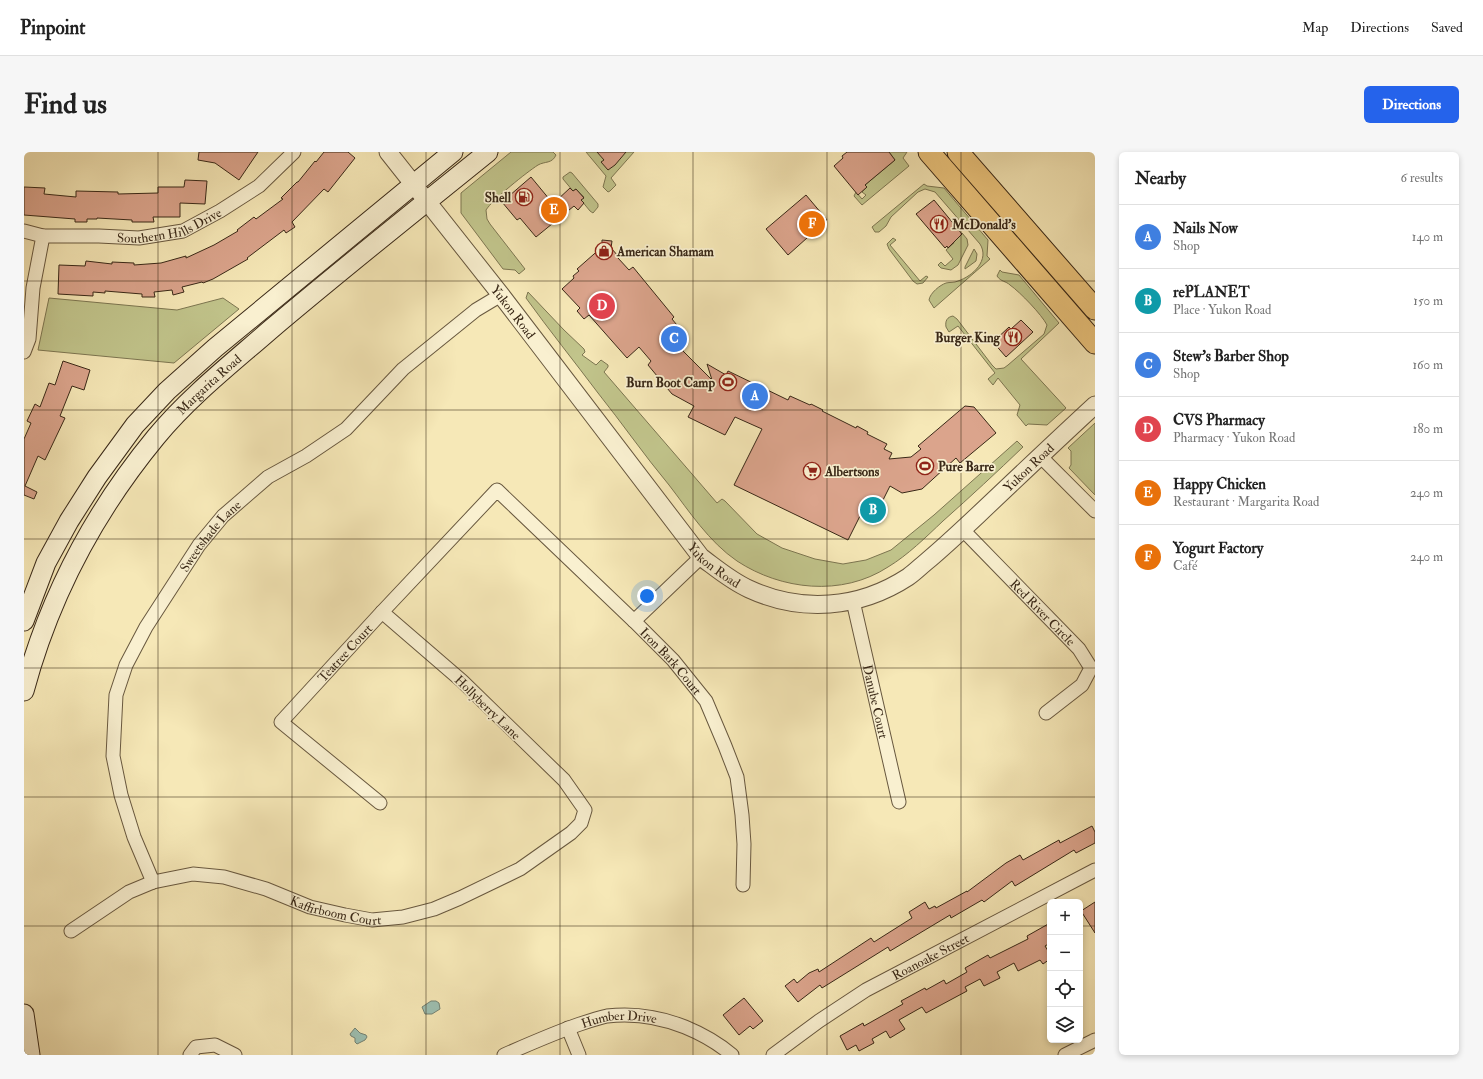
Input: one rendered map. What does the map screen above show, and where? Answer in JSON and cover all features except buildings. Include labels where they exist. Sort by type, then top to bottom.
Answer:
[{"type":"main road","name":"Margarita Road","points":[[24,622],[46,563],[69,520],[97,477],[135,425],[167,391],[215,348],[453,152]]},
{"type":"main road","name":"Margarita Road","points":[[24,691],[40,639],[70,568],[104,508],[125,476],[157,435],[186,404],[222,371],[312,295],[488,152]]},
{"type":"main road","points":[[929,152],[1095,343]]},
{"type":"main road","points":[[958,152],[1095,309]]},
{"type":"main road","points":[[24,1014],[30,1055]]},
{"type":"street","name":"Southern Hills Drive","points":[[24,230],[43,236],[139,238],[183,231],[220,211],[259,186],[292,152]]},
{"type":"street","name":"Yukon Road","points":[[388,152],[501,295],[701,557],[728,577],[748,589],[772,598],[796,603],[819,605],[837,604],[873,596],[909,577],[1095,405]]},
{"type":"street","points":[[24,352],[28,339],[33,288],[43,236]]},
{"type":"street","name":"Sweetshade Lane","points":[[153,882],[134,837],[121,795],[112,756],[116,695],[126,665],[146,627],[199,545],[223,516],[268,477],[306,456],[346,429],[403,369],[476,310],[501,295]]},
{"type":"street","points":[[1040,456],[1095,511]]},
{"type":"street","name":"Teatree Court","points":[[380,803],[281,722],[497,490]]},
{"type":"street","name":"Iron Bark Court","points":[[497,490],[673,660],[706,701],[726,746],[736,777],[742,815],[744,844],[743,885]]},
{"type":"street","name":"Red River Circle","points":[[962,529],[1079,649],[1090,668],[1082,686],[1046,713]]},
{"type":"street","points":[[634,621],[701,557]]},
{"type":"street","name":"Danube Court","points":[[853,601],[900,802]]},
{"type":"street","name":"Hollyberry Lane","points":[[382,612],[462,681],[553,769],[564,780],[586,810]]},
{"type":"street","name":"Kaffirboom Court","points":[[71,931],[129,892],[153,882],[193,874],[224,877],[266,889],[310,906],[345,915],[372,920],[403,917],[434,909],[520,869],[571,833],[581,823],[586,810]]},
{"type":"street","name":"Roanoake Street","points":[[773,1055],[819,1021],[866,990],[1095,870]]},
{"type":"street","name":"Humber Drive","points":[[504,1055],[568,1028],[606,1016],[635,1015],[668,1020],[698,1032],[723,1047],[732,1055]]},
{"type":"street","points":[[568,1028],[579,1055]]},
{"type":"street","points":[[1065,1055],[1095,1040]]},
{"type":"street","points":[[190,1055],[196,1047],[215,1045],[234,1055]]},
{"type":"green space","points":[[511,152],[553,152],[556,155],[552,160],[538,165],[518,180],[502,193],[486,210],[487,219],[490,224],[525,269],[519,274],[515,270],[503,269],[461,213],[461,193]]},
{"type":"green space","points":[[586,152],[634,152],[611,178],[616,185],[608,192],[603,187],[606,176]]},
{"type":"green space","points":[[889,152],[907,152],[903,158],[909,166],[862,205],[854,196],[856,192],[862,199],[866,195],[862,192],[867,187],[865,185],[895,160]]},
{"type":"green space","points":[[570,172],[598,204],[598,207],[593,213],[581,200],[584,197],[576,189],[573,191],[563,179],[563,177]]},
{"type":"green space","points":[[924,184],[927,186],[944,188],[988,240],[987,256],[990,259],[934,308],[929,300],[931,295],[936,290],[946,283],[964,279],[978,267],[983,256],[983,250],[980,244],[935,192],[925,189],[918,192],[891,217],[886,226],[879,232],[875,232],[872,227]]},
{"type":"green space","points":[[962,233],[967,239],[968,245],[958,265],[951,270],[941,268],[938,265],[941,262],[945,266],[953,259],[946,250]]},
{"type":"green space","points":[[893,238],[896,240],[890,245],[920,281],[926,276],[928,277],[923,283],[917,284],[913,281],[889,249],[887,244]]},
{"type":"green space","points":[[974,249],[977,254],[976,261],[965,269],[965,267]]},
{"type":"green space","points":[[1000,270],[1002,272],[1019,275],[1059,323],[1021,359],[1066,408],[1047,425],[1028,424],[1026,426],[1017,415],[1020,405],[998,378],[993,385],[988,379],[995,373],[958,326],[949,332],[946,327],[946,321],[949,317],[953,316],[957,319],[996,369],[1004,368],[1044,334],[1047,325],[1036,310],[1019,293],[997,276]]},
{"type":"green space","points":[[528,292],[584,349],[585,352],[582,355],[596,365],[601,360],[608,365],[604,372],[717,503],[722,499],[725,501],[757,534],[782,548],[815,559],[843,564],[866,560],[891,550],[934,515],[1017,441],[1023,447],[910,551],[888,567],[870,577],[851,583],[832,586],[792,584],[754,571],[737,561],[717,545],[700,526],[526,298]]},
{"type":"green space","points":[[49,298],[177,310],[223,298],[239,309],[174,363],[38,350]]},
{"type":"green space","points":[[1095,423],[1095,495],[1069,468],[1071,465],[1071,451],[1068,448]]},
{"type":"shaded area","points":[[431,1001],[436,1001],[439,1003],[440,1009],[432,1014],[425,1014],[422,1007]]},
{"type":"shaded area","points":[[355,1028],[367,1037],[365,1040],[357,1044],[355,1042],[355,1038],[350,1034]]},
{"type":"place","name":"Shell","points":[[524,197]]},
{"type":"place","name":"Happy Chicken","points":[[554,210]]},
{"type":"place","name":"Yogurt Factory","points":[[812,224]]},
{"type":"place","name":"McDonald's","points":[[939,224]]},
{"type":"place","name":"American Shamam","points":[[604,251]]},
{"type":"place","name":"CVS Pharmacy","points":[[602,306]]},
{"type":"place","name":"Burger King","points":[[1013,337]]},
{"type":"place","name":"Stew's Barber Shop","points":[[674,339]]},
{"type":"place","name":"Burn Boot Camp","points":[[728,382]]},
{"type":"place","name":"Nails Now","points":[[755,396]]},
{"type":"place","name":"Pure Barre","points":[[925,466]]},
{"type":"place","name":"Albertsons","points":[[812,471]]},
{"type":"place","name":"rePLANET","points":[[873,510]]}]
